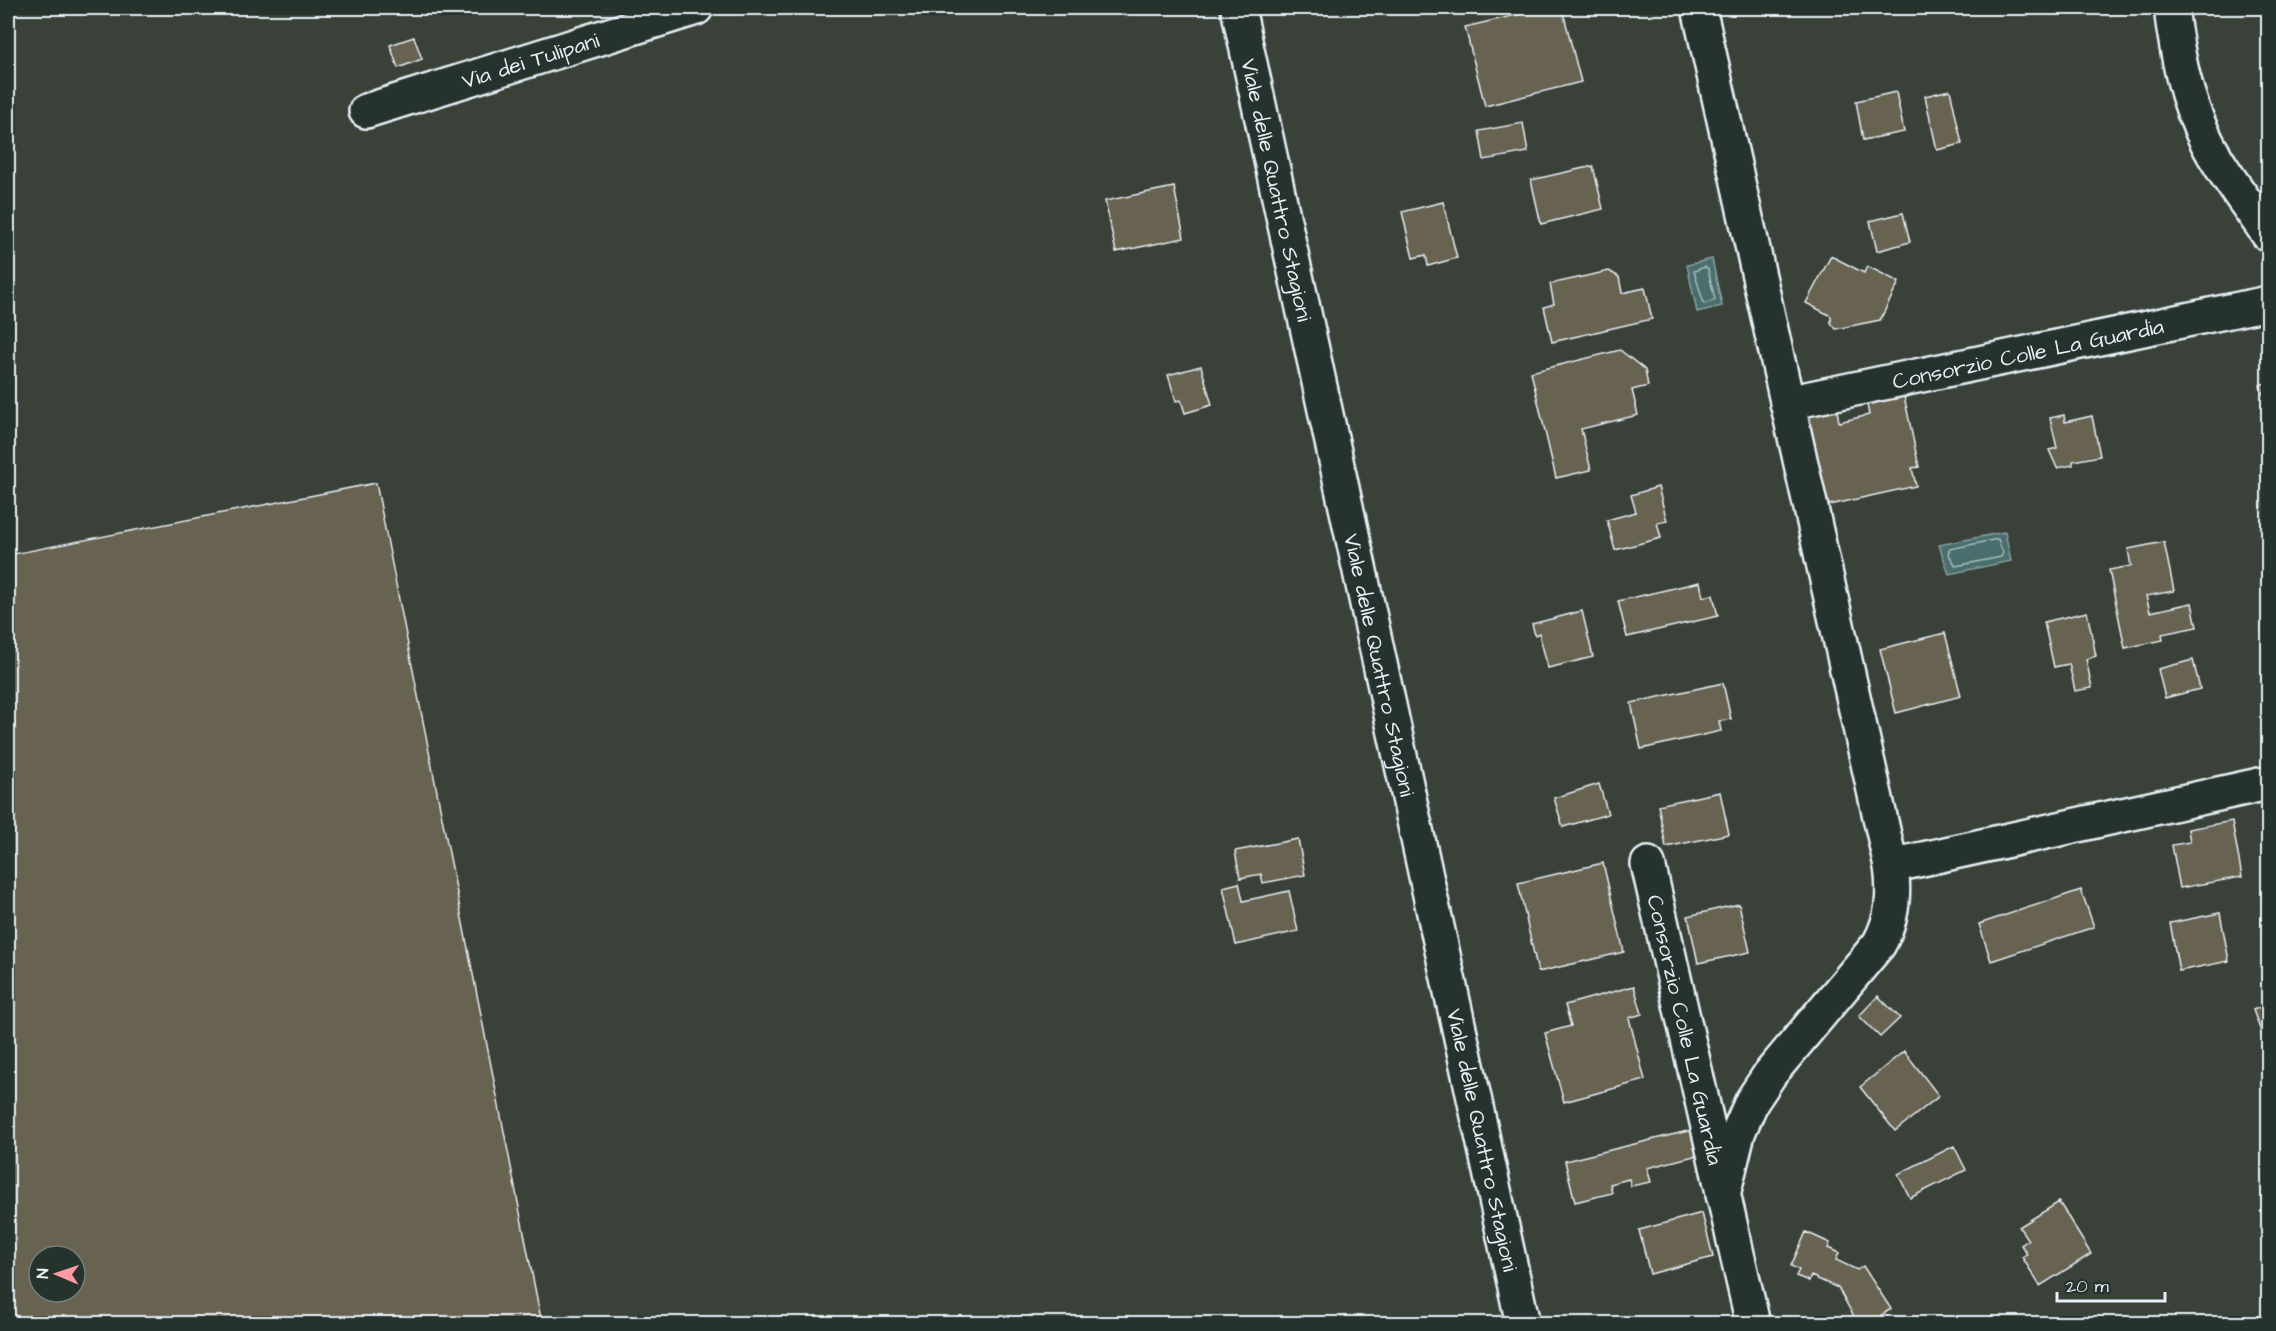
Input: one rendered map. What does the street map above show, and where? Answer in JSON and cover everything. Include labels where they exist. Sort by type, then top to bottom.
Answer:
[{"type":"street","name":"Via dei Tulipani","points":[[366,111],[696,8]]},
{"type":"street","name":"Viale delle Quattro Stagioni","points":[[1238,8],[1522,1323]]},
{"type":"street","name":"Consorzio Colle La Guardia","points":[[1699,8],[1891,866],[1892,905],[1890,921],[1873,952],[1770,1074],[1752,1101],[1738,1133],[1723,1195]]},
{"type":"street","points":[[2171,8],[2179,63],[2199,126],[2217,159],[2268,234]]},
{"type":"street","name":"Consorzio Colle La Guardia","points":[[1787,403],[2268,303]]},
{"type":"street","points":[[1891,866],[2268,783]]},
{"type":"street","name":"Consorzio Colle La Guardia","points":[[1648,864],[1753,1323]]},
{"type":"water","points":[[1712,259],[1722,306],[1697,312],[1687,265]]},
{"type":"water","points":[[2005,532],[2011,561],[1949,574],[1939,545]]},
{"type":"building","points":[[1546,8],[1562,8],[1581,82],[1485,106],[1465,27]]},
{"type":"building","points":[[414,37],[422,59],[398,68],[390,45]]},
{"type":"building","points":[[1950,90],[1962,144],[1937,150],[1925,96]]},
{"type":"building","points":[[1896,92],[1904,132],[1863,140],[1856,101]]},
{"type":"building","points":[[1523,123],[1528,152],[1484,160],[1479,131]]},
{"type":"building","points":[[1593,166],[1603,209],[1541,224],[1531,180]]},
{"type":"building","points":[[1174,187],[1184,238],[1116,252],[1105,201]]},
{"type":"building","points":[[1443,202],[1457,258],[1428,266],[1426,255],[1413,258],[1402,212]]},
{"type":"building","points":[[1903,213],[1910,242],[1877,251],[1870,221]]},
{"type":"building","points":[[1831,256],[1864,273],[1867,266],[1899,282],[1880,320],[1836,329],[1831,323],[1831,316],[1806,303]]},
{"type":"building","points":[[1609,271],[1619,277],[1622,293],[1645,288],[1652,319],[1552,342],[1544,307],[1554,304],[1550,284]]},
{"type":"building","points":[[1620,350],[1645,370],[1648,386],[1632,390],[1638,415],[1581,429],[1591,470],[1556,478],[1531,372]]},
{"type":"building","points":[[1201,366],[1212,405],[1185,413],[1181,400],[1176,401],[1168,375]]},
{"type":"building","points":[[2268,382],[2268,408],[2260,385]]},
{"type":"building","points":[[1903,391],[1919,467],[1912,468],[1916,486],[1825,506],[1806,409],[1836,403],[1839,422],[1869,415],[1866,399]]},
{"type":"building","points":[[2064,415],[2065,422],[2092,416],[2100,456],[2073,461],[2073,465],[2057,468],[2049,450],[2057,448],[2050,418]]},
{"type":"building","points":[[376,483],[542,1324],[8,1324],[8,555]]},
{"type":"building","points":[[1658,487],[1667,521],[1657,523],[1661,538],[1615,550],[1607,520],[1636,512],[1631,495]]},
{"type":"building","points":[[2164,542],[2174,591],[2146,596],[2150,612],[2192,603],[2197,627],[2162,634],[2163,640],[2125,648],[2109,570],[2131,566],[2128,549]]},
{"type":"building","points":[[1700,582],[1703,597],[1713,595],[1718,616],[1627,637],[1618,601]]},
{"type":"building","points":[[1582,611],[1593,657],[1548,668],[1539,633],[1535,635],[1532,624]]},
{"type":"building","points":[[2087,612],[2096,656],[2086,659],[2092,688],[2075,691],[2069,664],[2054,667],[2044,622]]},
{"type":"building","points":[[1945,633],[1961,696],[1896,713],[1880,649]]},
{"type":"building","points":[[2193,660],[2200,689],[2165,698],[2158,669]]},
{"type":"building","points":[[1723,683],[1731,719],[1719,721],[1721,731],[1641,749],[1631,703]]},
{"type":"building","points":[[1599,784],[1608,814],[1563,827],[1554,798]]},
{"type":"building","points":[[1720,792],[1729,834],[1666,847],[1658,805]]},
{"type":"building","points":[[2232,821],[2242,877],[2180,888],[2172,845],[2190,842],[2188,829]]},
{"type":"building","points":[[1298,839],[1305,875],[1263,883],[1261,874],[1240,878],[1235,851]]},
{"type":"building","points":[[1603,863],[1624,952],[1538,972],[1518,883]]},
{"type":"building","points":[[1239,883],[1243,901],[1289,891],[1298,931],[1236,945],[1223,887]]},
{"type":"building","points":[[2081,890],[2094,927],[1991,961],[1979,924]]},
{"type":"building","points":[[1739,904],[1750,952],[1698,963],[1688,916]]},
{"type":"building","points":[[2220,913],[2229,961],[2179,971],[2170,923]]},
{"type":"building","points":[[1634,986],[1642,1014],[1629,1018],[1645,1080],[1564,1102],[1545,1033],[1571,1026],[1565,1005]]},
{"type":"building","points":[[1878,996],[1900,1018],[1880,1037],[1859,1016]]},
{"type":"building","points":[[2268,1004],[2268,1051],[2253,1010]]},
{"type":"building","points":[[1904,1051],[1939,1096],[1895,1131],[1860,1087]]},
{"type":"building","points":[[1692,1130],[1698,1155],[1647,1168],[1651,1182],[1631,1186],[1629,1179],[1610,1184],[1612,1193],[1575,1202],[1565,1161]]},
{"type":"building","points":[[1954,1146],[1966,1170],[1910,1198],[1898,1174]]},
{"type":"building","points":[[2059,1202],[2091,1254],[2040,1286],[2022,1257],[2027,1254],[2021,1245],[2028,1240],[2019,1227]]},
{"type":"building","points":[[1702,1213],[1713,1257],[1650,1274],[1639,1230]]},
{"type":"building","points":[[1806,1232],[1830,1243],[1828,1248],[1839,1253],[1836,1260],[1857,1270],[1863,1266],[1891,1309],[1880,1316],[1885,1324],[1856,1324],[1838,1288],[1811,1276],[1809,1281],[1796,1276],[1799,1270],[1791,1266]]}]
